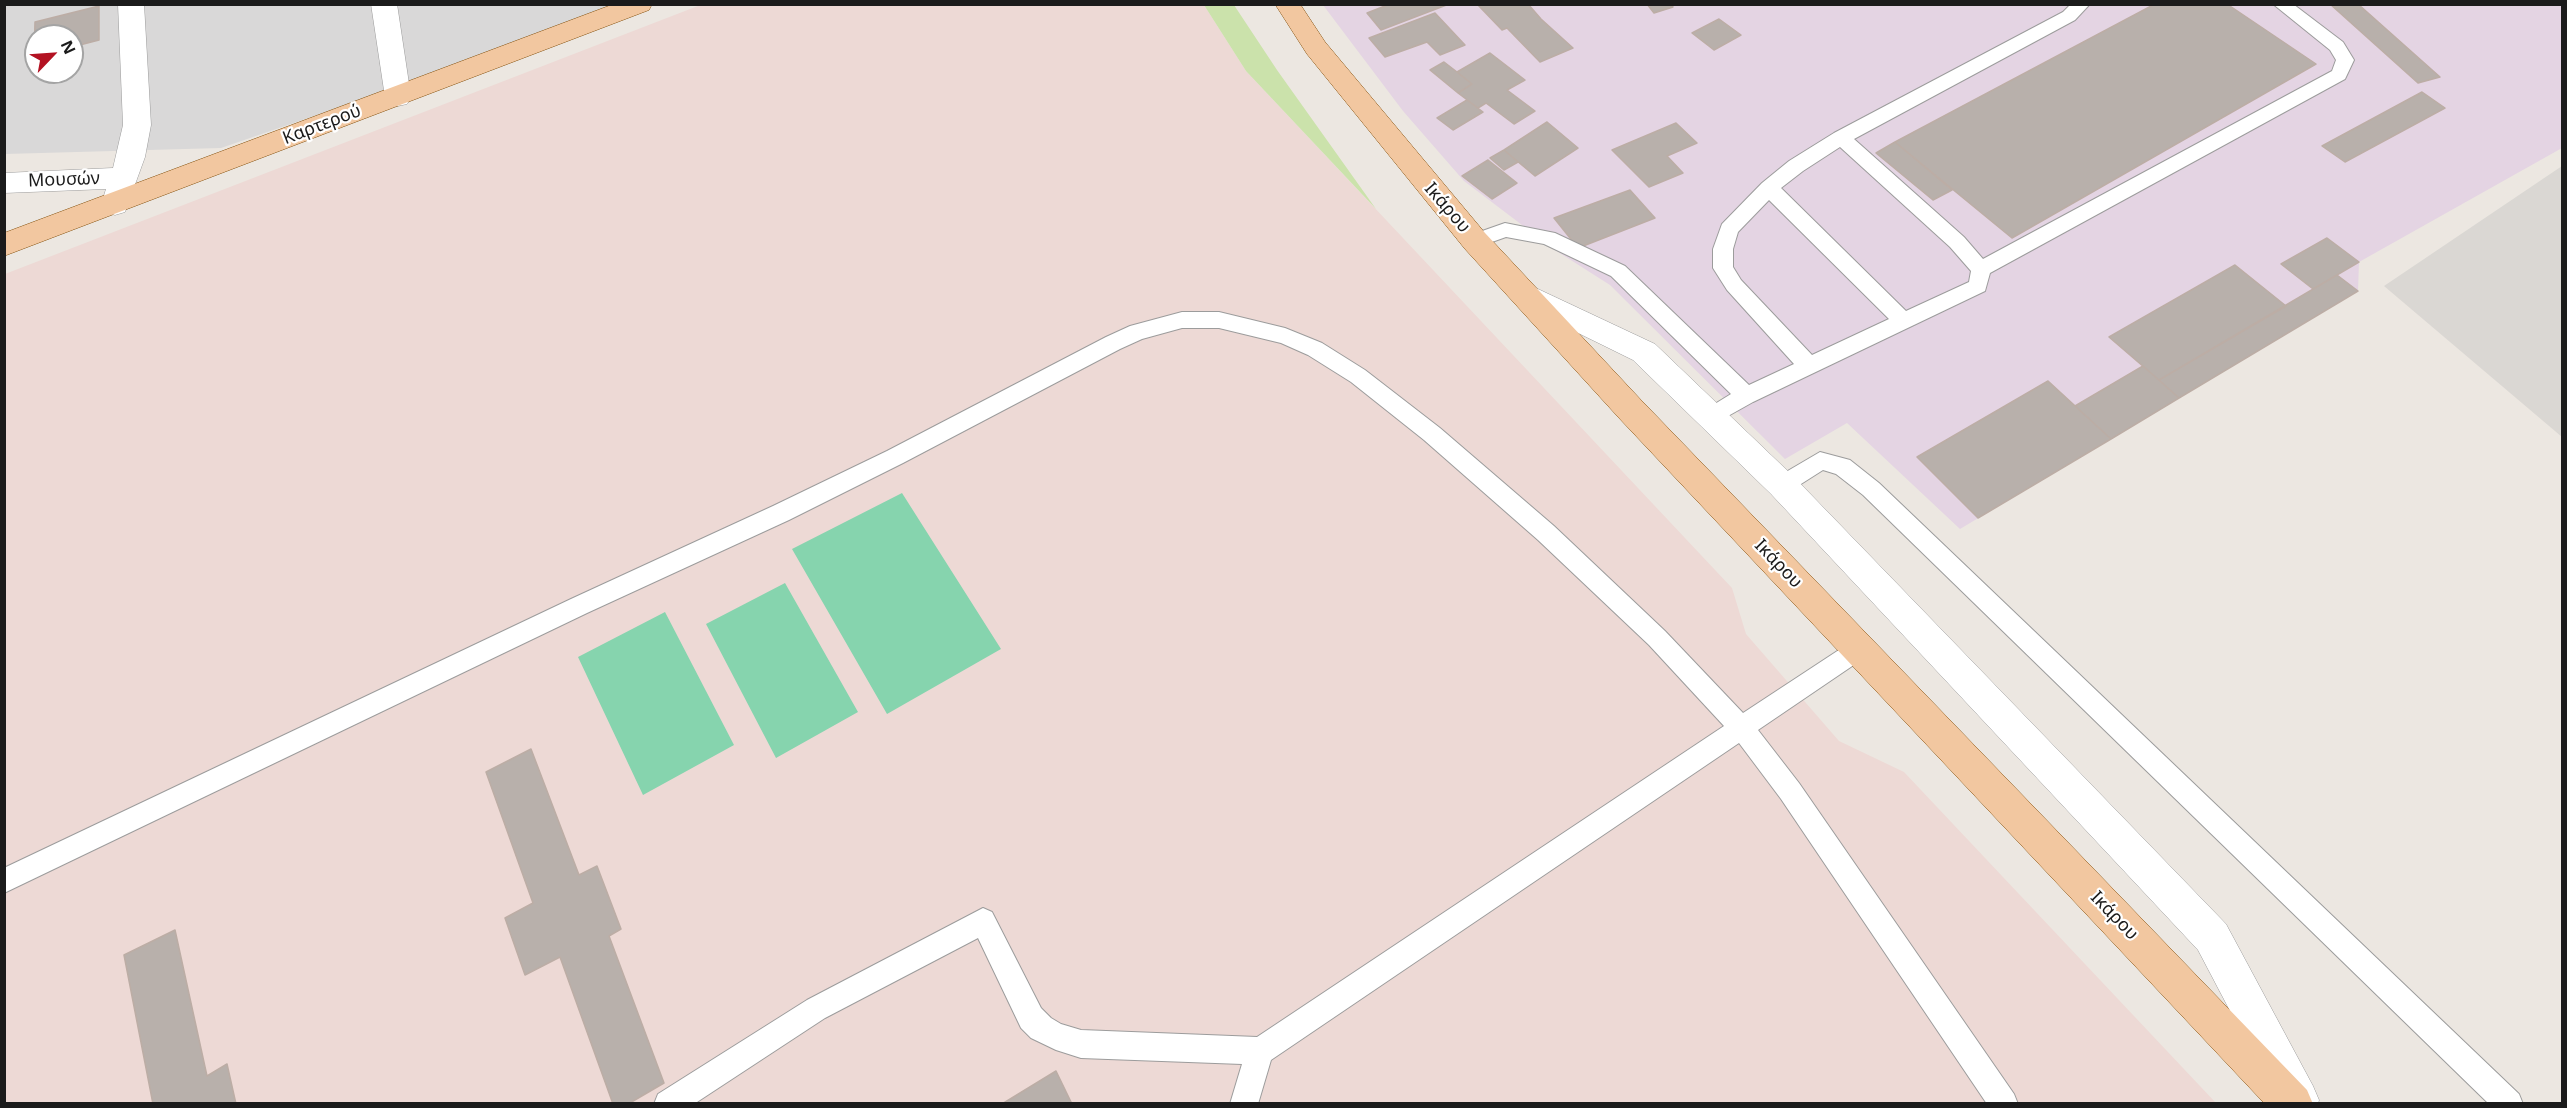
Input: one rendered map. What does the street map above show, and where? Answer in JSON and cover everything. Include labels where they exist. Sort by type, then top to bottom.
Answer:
[{"type":"main road","name":"Καρτερού","points":[[4,245],[115,205],[640,4]]},
{"type":"main road","name":"Ικάρου","points":[[1287,4],[1330,66],[1475,241],[1630,409],[2293,1104]]},
{"type":"street","points":[[115,205],[133,149],[137,125],[131,4]]},
{"type":"street","points":[[384,4],[398,97]]},
{"type":"street","name":"Μουσών","points":[[4,183],[123,178]]},
{"type":"street","points":[[1523,292],[1644,352],[1782,485],[2212,937],[2301,1104]]},
{"type":"lane","points":[[1810,367],[1734,285],[1723,268],[1723,249],[1729,229],[1769,188],[1796,166],[1841,138],[2069,16],[2082,4]]},
{"type":"lane","points":[[1712,416],[1746,396],[1978,286],[1982,269],[2339,75],[2345,60],[2337,46],[2281,4]]},
{"type":"lane","points":[[1841,138],[1957,242],[1982,269]]},
{"type":"lane","points":[[1769,188],[1905,322]]},
{"type":"lane","points":[[1475,241],[1505,230],[1548,238],[1618,271],[1746,396]]},
{"type":"lane","points":[[4,881],[579,606],[780,513],[895,457],[1113,343],[1161,325],[1202,318],[1285,336],[1315,349],[1358,376],[1432,435],[1546,533],[1657,638],[1742,729],[1790,791],[2004,1104]]},
{"type":"lane","points":[[1782,485],[1820,461],[1842,466],[1871,489],[2509,1104]]},
{"type":"lane","points":[[668,1104],[816,1009],[983,921],[1031,1018],[1041,1029],[1081,1044],[1260,1051],[1859,649]]},
{"type":"lane","points":[[1244,1104],[1260,1051]]},
{"type":"shaded area","points":[[703,4],[1204,5],[1246,71],[1732,588],[1746,634],[1839,741],[1904,772],[2216,1103],[5,1104],[5,274]]},
{"type":"shaded area","points":[[4,5],[624,5],[465,64],[221,148],[5,154]]},
{"type":"shaded area","points":[[1323,5],[2562,5],[2562,148],[2359,262],[2358,291],[1960,529],[1847,423],[1785,459],[1610,285],[1555,250],[1464,181],[1403,111]]},
{"type":"shaded area","points":[[2562,166],[2562,437],[2384,286]]},
{"type":"green space","points":[[1204,5],[1234,5],[1277,70],[1376,209],[1246,71]]},
{"type":"green space","points":[[902,493],[1001,649],[887,714],[792,549]]},
{"type":"green space","points":[[785,583],[858,712],[776,758],[706,624]]},
{"type":"green space","points":[[665,612],[734,745],[643,795],[578,657]]},
{"type":"building","points":[[1390,4],[1449,4],[1381,30],[1367,13]]},
{"type":"building","points":[[1477,4],[1528,4],[1573,48],[1540,62],[1507,28],[1502,30]]},
{"type":"building","points":[[1647,4],[1671,4],[1673,7],[1654,13]]},
{"type":"building","points":[[2155,4],[2227,4],[2316,64],[2012,238],[1895,142]]},
{"type":"building","points":[[2330,4],[2358,4],[2440,77],[2418,83]]},
{"type":"building","points":[[99,6],[99,40],[84,44],[84,24],[35,24],[35,22]]},
{"type":"building","points":[[1435,13],[1465,45],[1440,55],[1427,42],[1385,57],[1369,38]]},
{"type":"building","points":[[1719,19],[1741,35],[1714,50],[1692,33]]},
{"type":"building","points":[[1490,53],[1525,80],[1507,90],[1535,111],[1514,124],[1486,103],[1478,108],[1458,93],[1472,84],[1457,72]]},
{"type":"building","points":[[1444,62],[1472,84],[1458,93],[1430,70]]},
{"type":"building","points":[[2422,92],[2445,108],[2345,162],[2322,146]]},
{"type":"building","points":[[1467,100],[1483,112],[1453,130],[1437,118]]},
{"type":"building","points":[[1547,122],[1578,148],[1535,176],[1504,150]]},
{"type":"building","points":[[1676,123],[1697,143],[1667,156],[1683,173],[1649,187],[1612,150]]},
{"type":"building","points":[[1895,142],[1952,190],[1933,200],[1876,153]]},
{"type":"building","points":[[1504,150],[1518,162],[1504,170],[1490,158]]},
{"type":"building","points":[[1488,160],[1517,183],[1492,199],[1462,176]]},
{"type":"building","points":[[1630,190],[1655,218],[1578,248],[1554,218]]},
{"type":"building","points":[[2327,238],[2359,262],[2313,289],[2281,264]]},
{"type":"building","points":[[2235,265],[2286,306],[2159,380],[2109,337]]},
{"type":"building","points":[[2337,275],[2358,291],[2179,398],[2159,380]]},
{"type":"building","points":[[2143,366],[2179,398],[2111,439],[2075,406]]},
{"type":"building","points":[[2048,381],[2111,439],[1978,518],[1917,457]]},
{"type":"building","points":[[531,749],[579,875],[597,866],[621,929],[609,936],[664,1083],[628,1104],[613,1104],[560,957],[525,975],[505,918],[533,903],[486,772]]},
{"type":"building","points":[[175,930],[207,1076],[227,1064],[236,1104],[153,1104],[124,955]]},
{"type":"building","points":[[1056,1071],[1072,1104],[1002,1104]]}]
